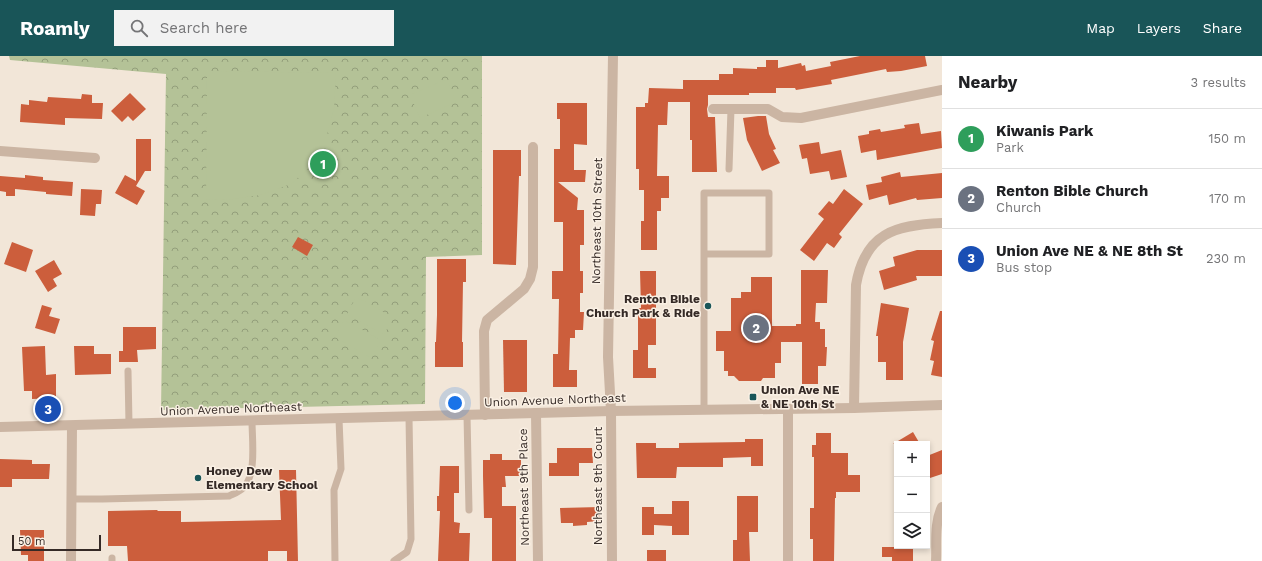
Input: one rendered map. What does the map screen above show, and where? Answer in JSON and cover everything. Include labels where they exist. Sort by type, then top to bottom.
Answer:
[{"type":"street","name":"Northeast 10th Street","points":[[611,411],[608,356],[613,56]]},
{"type":"street","points":[[713,109],[768,109],[782,117],[801,118],[942,90]]},
{"type":"street","points":[[485,415],[484,331],[487,320],[524,289],[530,279],[533,267],[533,147]]},
{"type":"street","points":[[0,151],[95,158]]},
{"type":"street","points":[[854,408],[855,300],[859,270],[866,255],[879,239],[891,231],[923,224],[942,224]]},
{"type":"street","name":"Union Avenue Northeast","points":[[0,427],[467,416],[611,411],[854,408],[942,405]]},
{"type":"street","points":[[788,409],[788,561]]},
{"type":"street","name":"Northeast 9th Court","points":[[611,411],[612,561]]},
{"type":"street","name":"Northeast 9th Place","points":[[536,413],[538,561]]},
{"type":"street","points":[[71,561],[72,426]]},
{"type":"street","points":[[936,561],[938,514],[942,507]]},
{"type":"lane","points":[[729,169],[731,109]]},
{"type":"lane","points":[[704,254],[769,254],[769,193],[704,193],[704,254],[704,410]]},
{"type":"lane","points":[[128,372],[129,424]]},
{"type":"lane","points":[[467,416],[469,510]]},
{"type":"lane","points":[[394,561],[407,552],[411,539],[409,417]]},
{"type":"lane","points":[[335,561],[334,490],[341,468],[339,419]]},
{"type":"lane","points":[[72,499],[229,496],[243,488],[247,482],[252,464],[252,421]]},
{"type":"green space","points":[[9,56],[482,56],[482,255],[426,257],[425,404],[161,410],[166,74],[10,60]]},
{"type":"green space","points":[[215,71],[336,73],[334,108],[327,135],[312,165],[291,184],[260,195],[233,199],[206,200],[207,77]]},
{"type":"green space","points":[[447,79],[456,102],[420,118],[410,95]]},
{"type":"green space","points":[[356,297],[393,317],[384,335],[347,314]]},
{"type":"green space","points":[[344,320],[381,340],[371,358],[335,337]]},
{"type":"building","points":[[860,56],[925,56],[927,66],[901,71],[887,72],[886,69],[831,80],[832,84],[796,90],[795,88],[776,88],[776,93],[749,93],[749,95],[708,95],[708,117],[715,117],[717,172],[692,172],[690,102],[668,102],[667,125],[658,125],[657,176],[669,176],[669,198],[661,198],[661,211],[657,211],[657,250],[641,250],[641,221],[644,221],[644,190],[639,190],[639,169],[636,169],[636,107],[645,107],[645,103],[648,103],[649,88],[683,89],[683,80],[719,80],[719,74],[733,74],[733,68],[757,69],[757,67],[766,67],[766,60],[778,60],[778,68],[801,63],[802,66],[805,65],[806,71],[831,66],[830,62]]},
{"type":"building","points":[[130,93],[146,109],[133,121],[128,116],[122,122],[111,111]]},
{"type":"building","points":[[82,94],[92,95],[92,103],[103,103],[102,119],[65,118],[65,125],[20,122],[21,104],[29,105],[29,100],[47,102],[48,97],[81,99]]},
{"type":"building","points":[[557,103],[587,103],[587,145],[574,144],[574,170],[586,170],[585,182],[558,182],[578,198],[577,210],[584,210],[584,245],[580,245],[580,271],[583,271],[583,293],[580,293],[580,312],[584,312],[583,330],[575,330],[575,338],[570,338],[569,370],[577,370],[577,387],[553,387],[553,354],[558,354],[559,299],[552,299],[552,271],[563,271],[563,222],[554,222],[554,149],[560,149],[560,119],[557,119]]},
{"type":"building","points":[[766,116],[769,134],[776,149],[773,150],[780,163],[762,171],[747,140],[743,118]]},
{"type":"building","points":[[919,123],[921,134],[941,131],[942,148],[877,160],[876,150],[861,153],[858,136],[869,134],[869,131],[880,129],[881,132],[905,128],[904,125]]},
{"type":"building","points":[[136,139],[151,139],[151,171],[145,171],[136,186],[145,191],[137,205],[115,193],[125,175],[136,181]]},
{"type":"building","points":[[819,142],[821,154],[841,150],[847,177],[831,180],[829,171],[810,174],[807,158],[802,159],[799,145]]},
{"type":"building","points":[[493,150],[521,150],[516,265],[493,264]]},
{"type":"building","points":[[900,172],[901,177],[942,173],[942,198],[917,200],[916,198],[889,205],[887,195],[869,200],[866,185],[882,182],[881,177]]},
{"type":"building","points":[[25,175],[43,177],[43,180],[73,182],[72,196],[15,189],[15,196],[6,196],[6,192],[0,191],[0,176],[25,178]]},
{"type":"building","points":[[81,189],[102,190],[101,204],[96,204],[95,216],[80,215]]},
{"type":"building","points":[[844,189],[863,204],[839,234],[842,237],[834,248],[827,243],[814,261],[800,250],[824,219],[818,214],[829,201],[833,204]]},
{"type":"building","points":[[298,237],[313,245],[307,256],[292,247]]},
{"type":"building","points":[[12,242],[33,250],[26,272],[4,264]]},
{"type":"building","points":[[917,250],[942,250],[942,276],[916,276],[917,280],[884,290],[879,271],[895,266],[893,257]]},
{"type":"building","points":[[437,259],[466,259],[466,282],[463,282],[463,367],[435,367]]},
{"type":"building","points":[[54,260],[62,274],[53,279],[57,286],[48,292],[35,271]]},
{"type":"building","points":[[801,270],[828,270],[827,303],[816,303],[815,322],[820,322],[820,329],[825,329],[825,347],[827,347],[826,366],[818,366],[818,384],[802,384],[802,342],[781,342],[781,363],[775,363],[775,378],[763,378],[761,381],[739,381],[734,376],[728,376],[728,371],[724,371],[724,351],[716,351],[716,331],[731,331],[731,298],[741,298],[741,292],[751,292],[751,277],[772,277],[772,326],[796,326],[796,324],[801,324]]},
{"type":"building","points":[[640,271],[656,271],[656,345],[648,345],[648,368],[656,368],[656,378],[633,378],[633,350],[638,350],[638,308],[641,308]]},
{"type":"building","points":[[881,303],[909,308],[903,342],[903,380],[886,380],[886,362],[878,362],[878,336],[876,336]]},
{"type":"building","points":[[42,305],[52,308],[49,316],[60,319],[55,334],[35,328]]},
{"type":"building","points":[[940,311],[942,311],[942,377],[931,375],[934,361],[930,360],[934,341],[931,340]]},
{"type":"building","points":[[123,327],[156,327],[156,349],[137,350],[138,362],[119,362],[119,351],[123,351]]},
{"type":"building","points":[[503,340],[527,340],[527,392],[504,392]]},
{"type":"building","points":[[45,346],[46,375],[56,374],[56,398],[32,399],[32,391],[24,391],[22,347]]},
{"type":"building","points":[[74,346],[94,346],[94,354],[111,354],[111,374],[75,375]]},
{"type":"building","points":[[913,432],[918,441],[898,441]]},
{"type":"building","points":[[816,433],[831,433],[831,453],[848,453],[848,475],[860,475],[860,492],[836,492],[834,561],[813,561],[813,539],[810,539],[810,508],[814,508],[814,457],[812,457],[812,445],[816,445]]},
{"type":"building","points":[[745,439],[763,439],[763,466],[751,466],[751,457],[723,458],[723,467],[677,467],[676,478],[637,478],[636,443],[656,443],[656,448],[679,448],[679,443],[745,442]]},
{"type":"building","points":[[557,448],[592,448],[593,463],[579,463],[579,476],[549,476],[549,463],[557,463]]},
{"type":"building","points":[[942,450],[942,474],[930,478],[930,477],[930,455]]},
{"type":"building","points":[[490,454],[502,454],[502,460],[521,460],[521,476],[505,476],[506,487],[502,487],[502,506],[516,506],[516,561],[492,561],[492,518],[484,518],[483,476],[483,460],[490,460]]},
{"type":"building","points":[[0,459],[32,460],[32,464],[50,464],[49,479],[12,479],[12,487],[0,487]]},
{"type":"building","points":[[440,466],[459,466],[459,493],[454,493],[454,522],[460,523],[459,533],[470,533],[469,561],[438,561],[440,511],[437,511],[437,496],[439,496]]},
{"type":"building","points":[[279,470],[296,470],[298,561],[287,561],[287,551],[268,551],[268,561],[128,561],[127,546],[108,546],[108,511],[181,511],[181,522],[281,520]]},
{"type":"building","points":[[737,496],[758,496],[758,532],[749,532],[750,561],[733,561],[733,540],[737,540]]},
{"type":"building","points":[[672,501],[689,501],[689,535],[672,535],[672,526],[654,525],[654,535],[642,535],[642,507],[654,507],[654,514],[672,514]]},
{"type":"building","points":[[600,507],[600,521],[587,522],[587,525],[573,526],[573,523],[561,523],[560,508]]},
{"type":"building","points":[[20,530],[44,530],[44,561],[28,561],[28,555],[21,555]]},
{"type":"building","points":[[882,547],[894,547],[894,549],[913,549],[913,561],[892,561],[892,557],[882,557]]},
{"type":"building","points":[[647,550],[666,550],[666,561],[647,561]]},
{"type":"place","name":"Kiwanis Park","points":[[323,164]]},
{"type":"place","name":"Renton Bible Church Park & Ride","points":[[708,306]]},
{"type":"place","name":"Renton Bible Church","points":[[756,328]]},
{"type":"place","name":"Union Ave NE & NE 10th St","points":[[753,397]]},
{"type":"place","name":"Union Ave NE & NE 8th St","points":[[48,409]]},
{"type":"place","name":"Honey Dew Elementary School","points":[[198,478]]}]
